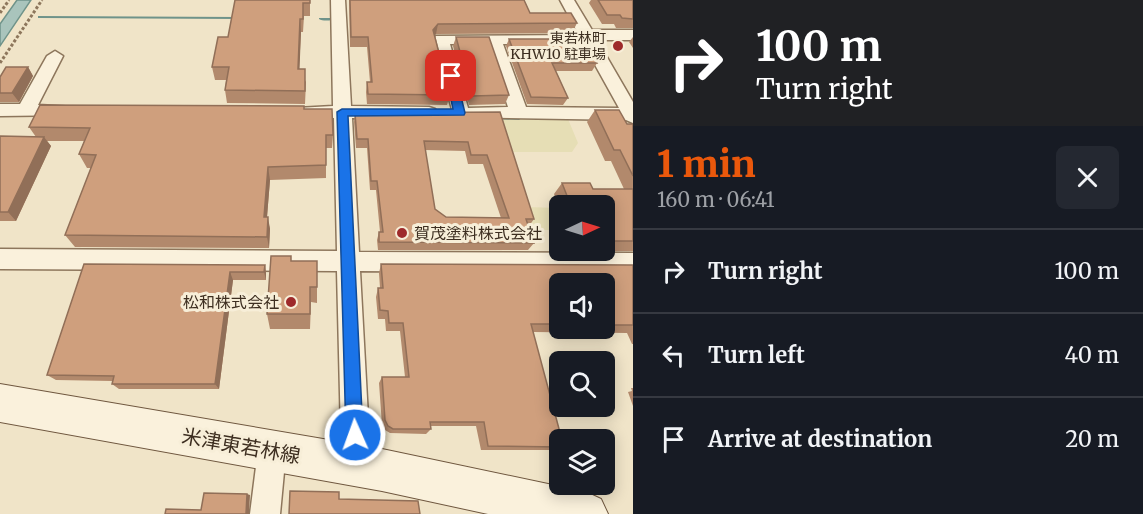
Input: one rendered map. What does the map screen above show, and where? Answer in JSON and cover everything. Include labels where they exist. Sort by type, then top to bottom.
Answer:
[{"type":"main road","name":"米津東若林線","points":[[2,408],[351,465],[586,514]]},
{"type":"street","points":[[338,0],[355,435],[351,465]]},
{"type":"street","points":[[567,0],[632,116]]},
{"type":"street","points":[[460,113],[441,39],[633,35]]},
{"type":"street","points":[[493,39],[519,113]]},
{"type":"street","points":[[26,110],[55,56]]},
{"type":"street","points":[[0,110],[84,111]]},
{"type":"street","points":[[284,112],[632,116]]},
{"type":"street","points":[[0,259],[633,263]]},
{"type":"street","points":[[265,514],[272,451]]},
{"type":"path","points":[[0,13],[9,0]]},
{"type":"path","points":[[0,63],[42,0]]},
{"type":"shaded area","points":[[498,119],[568,119],[578,143],[572,152],[508,152]]},
{"type":"shaded area","points":[[526,207],[549,208],[549,230],[533,230]]},
{"type":"water","points":[[17,0],[31,0],[0,46],[0,24]]},
{"type":"building","points":[[235,0],[310,0],[310,3],[303,3],[303,19],[300,19],[298,69],[305,69],[305,91],[225,90],[229,67],[212,67],[218,37],[228,37]]},
{"type":"building","points":[[350,0],[524,0],[530,13],[571,13],[577,23],[438,24],[433,30],[450,95],[368,94],[367,82],[372,82],[368,37],[351,37]]},
{"type":"building","points":[[598,0],[633,0],[633,19],[622,18],[620,15],[607,15]]},
{"type":"building","points":[[456,37],[489,37],[509,95],[472,96]]},
{"type":"building","points":[[509,39],[584,39],[597,63],[552,63],[568,98],[531,97]]},
{"type":"building","points":[[6,67],[28,67],[12,93],[0,93],[0,77]]},
{"type":"building","points":[[40,105],[304,106],[304,109],[332,109],[333,135],[326,135],[326,165],[268,167],[264,217],[268,217],[267,237],[65,235],[96,155],[79,154],[90,128],[29,127]]},
{"type":"building","points":[[595,110],[619,110],[627,124],[633,124],[633,176],[620,150],[614,150]]},
{"type":"building","points":[[500,112],[534,219],[526,219],[534,243],[379,242],[379,232],[383,232],[377,181],[371,181],[368,139],[357,139],[355,113]],"holes":[[[424,141],[468,142],[471,155],[487,155],[509,218],[446,217],[435,209]]]},
{"type":"building","points":[[0,136],[44,137],[8,212],[0,212]]},
{"type":"building","points":[[562,183],[590,183],[593,189],[633,189],[633,241],[615,241],[615,195],[567,195]]},
{"type":"building","points":[[271,256],[291,256],[291,261],[317,261],[317,287],[310,287],[310,314],[267,314]]},
{"type":"building","points":[[84,264],[265,265],[264,272],[230,272],[215,384],[112,384],[114,376],[47,375]]},
{"type":"building","points":[[381,264],[633,265],[633,325],[615,325],[615,273],[549,273],[549,324],[531,324],[549,391],[549,417],[556,417],[559,429],[549,429],[549,447],[488,446],[484,422],[430,422],[431,429],[393,429],[388,426],[385,420],[382,377],[409,377],[403,323],[389,323],[388,311],[380,310],[378,288],[383,288]]},
{"type":"building","points":[[290,491],[339,492],[339,499],[418,501],[420,514],[289,514]]},
{"type":"building","points":[[204,493],[247,494],[246,514],[165,514],[166,509],[201,510]]},
{"type":"waterway","points":[[40,17],[240,18]]},
{"type":"waterway","points":[[321,19],[332,19]]},
{"type":"waterway","points":[[492,118],[519,118]]},
{"type":"place","name":"東若林町 KHW10 駐車場","points":[[618,46]]},
{"type":"place","name":"賀茂塗料株式会社","points":[[402,233]]},
{"type":"place","name":"松和株式会社","points":[[291,302]]},
{"type":"route","points":[[355,435],[342,112],[460,113],[451,76]]}]
